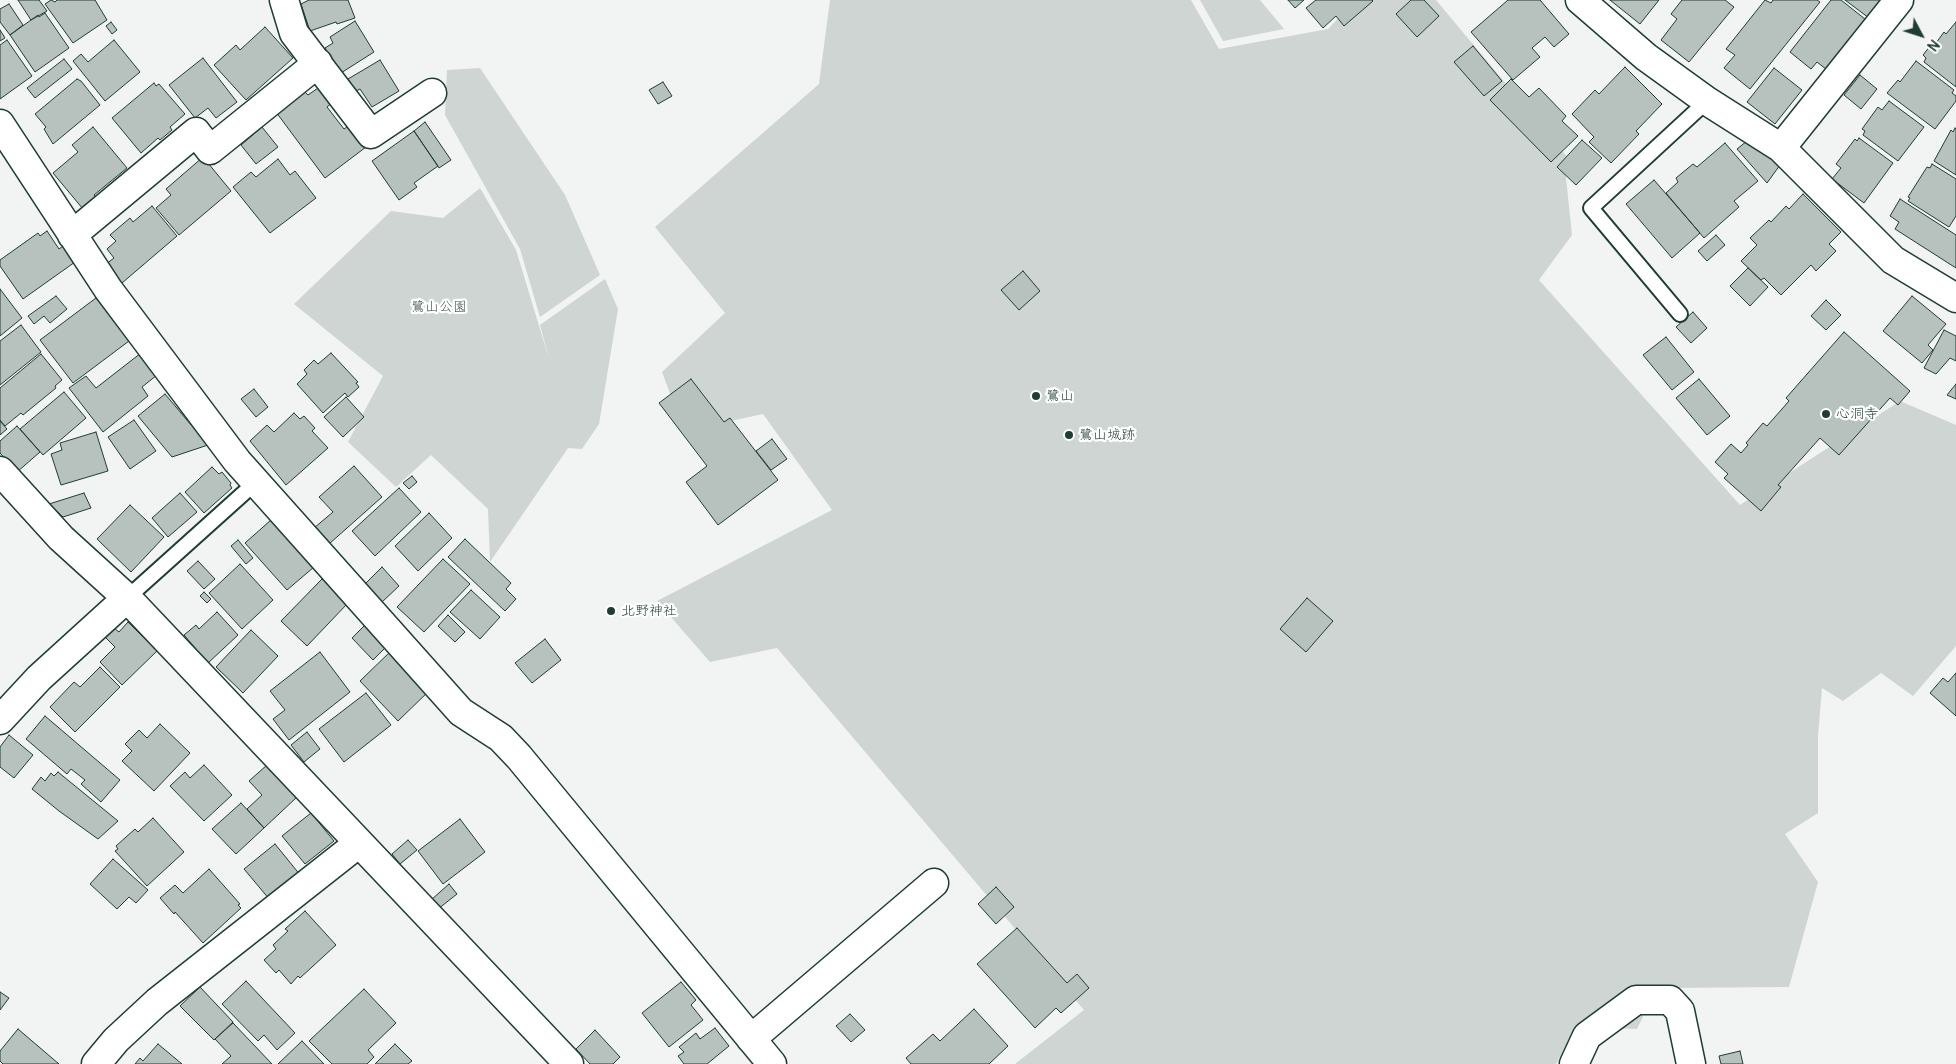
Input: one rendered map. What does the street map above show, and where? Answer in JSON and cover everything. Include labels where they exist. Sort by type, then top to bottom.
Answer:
[{"type":"street","points":[[284,0],[294,33],[370,134],[432,93]]},
{"type":"street","points":[[1580,0],[1646,57],[1707,101],[1781,148],[1893,260],[1956,298]]},
{"type":"street","points":[[1781,148],[1899,0]]},
{"type":"street","points":[[72,235],[196,132],[210,150],[318,63]]},
{"type":"street","points":[[0,124],[108,289],[236,461],[461,712],[500,738],[519,757],[772,1064]]},
{"type":"street","points":[[0,471],[61,538],[127,598],[569,1064]]},
{"type":"street","points":[[0,720],[39,678],[127,598]]},
{"type":"street","points":[[96,1064],[116,1040],[157,1002],[359,843]]},
{"type":"street","points":[[751,1039],[934,883]]},
{"type":"street","points":[[1574,1064],[1587,1036],[1636,1000],[1670,1000],[1680,1011],[1692,1064]]},
{"type":"lane","points":[[1680,314],[1591,208],[1707,101]]},
{"type":"lane","points":[[127,598],[255,483]]},
{"type":"green space","points":[[830,0],[1191,0],[1219,49],[1328,29],[1355,0],[1436,0],[1568,158],[1566,178],[1572,235],[1539,280],[1740,505],[1900,401],[1956,425],[1956,646],[1913,696],[1881,673],[1843,701],[1822,688],[1818,736],[1818,813],[1785,834],[1818,882],[1789,987],[1657,988],[1637,1029],[1576,1027],[1556,1064],[1015,1064],[1084,1010],[777,648],[710,662],[657,601],[832,510],[763,414],[684,431],[662,372],[725,313],[655,227],[819,84]]},
{"type":"green space","points":[[1200,0],[1260,0],[1284,29],[1223,41]]},
{"type":"green space","points":[[480,68],[565,195],[600,275],[540,317],[520,249],[445,115],[447,70]]},
{"type":"green space","name":"鷺山公園","points":[[480,188],[516,250],[550,362],[540,325],[605,279],[618,309],[599,424],[582,449],[568,448],[490,562],[488,509],[431,455],[396,487],[348,442],[383,376],[294,304],[391,211],[443,218]]},
{"type":"building","points":[[18,0],[39,0],[47,11],[31,20]]},
{"type":"building","points":[[51,0],[55,2],[57,0],[95,0],[107,20],[73,43],[45,4]]},
{"type":"building","points":[[309,0],[348,0],[355,18],[310,31],[301,4]]},
{"type":"building","points":[[1288,0],[1304,0],[1295,8]]},
{"type":"building","points":[[1316,0],[1373,1],[1344,26],[1336,16],[1323,28],[1306,8]]},
{"type":"building","points":[[1411,0],[1424,0],[1439,16],[1417,37],[1396,14]]},
{"type":"building","points":[[1508,0],[1540,0],[1569,34],[1554,47],[1545,37],[1532,48],[1540,57],[1513,80],[1471,32]]},
{"type":"building","points":[[1610,0],[1659,0],[1640,24]]},
{"type":"building","points":[[1682,0],[1725,0],[1734,7],[1689,62],[1661,40],[1677,19],[1671,14]]},
{"type":"building","points":[[1765,0],[1771,3],[1773,0],[1817,0],[1820,2],[1750,89],[1724,68],[1735,55],[1726,49]]},
{"type":"building","points":[[1831,0],[1841,0],[1870,23],[1831,73],[1817,62],[1811,69],[1790,52]]},
{"type":"building","points":[[1845,0],[1883,0],[1869,18]]},
{"type":"building","points":[[9,4],[23,25],[10,35],[0,22],[0,9]]},
{"type":"building","points":[[45,13],[69,48],[35,72],[10,35],[38,15],[39,17]]},
{"type":"building","points":[[355,21],[374,52],[341,73],[325,48],[333,43],[330,37]]},
{"type":"building","points":[[111,22],[117,30],[112,34],[106,26]]},
{"type":"building","points":[[1956,22],[1956,87],[1924,62],[1926,58],[1923,55],[1934,41],[1936,43],[1944,32],[1946,34]]},
{"type":"building","points":[[265,27],[293,58],[246,100],[214,65],[236,45],[240,50]]},
{"type":"building","points":[[0,30],[5,38],[0,41]]},
{"type":"building","points":[[7,40],[32,76],[0,99],[0,45]]},
{"type":"building","points":[[114,40],[140,72],[105,101],[73,61],[81,54],[88,62]]},
{"type":"building","points":[[1473,46],[1502,81],[1484,96],[1454,62]]},
{"type":"building","points":[[203,58],[237,102],[216,118],[208,108],[195,118],[169,85]]},
{"type":"building","points":[[64,59],[72,69],[35,98],[27,88]]},
{"type":"building","points":[[380,60],[399,91],[372,107],[360,89],[356,91],[348,79]]},
{"type":"building","points":[[1916,61],[1954,90],[1952,93],[1956,96],[1956,101],[1935,129],[1887,93],[1898,80],[1900,82]]},
{"type":"building","points":[[1625,67],[1662,104],[1636,131],[1639,134],[1611,163],[1589,142],[1594,137],[1572,114],[1595,90],[1599,94]]},
{"type":"building","points":[[1774,68],[1802,90],[1775,124],[1747,102]]},
{"type":"building","points":[[1860,75],[1877,89],[1861,109],[1844,95]]},
{"type":"building","points":[[77,79],[81,81],[100,105],[53,144],[44,129],[46,127],[35,114]]},
{"type":"building","points":[[1511,79],[1529,97],[1539,88],[1566,116],[1562,121],[1578,136],[1551,162],[1490,100]]},
{"type":"building","points":[[663,82],[672,96],[658,104],[649,90]]},
{"type":"building","points":[[154,83],[156,86],[159,84],[185,114],[170,127],[172,130],[160,140],[158,138],[141,153],[112,118]]},
{"type":"building","points":[[321,86],[333,102],[327,107],[344,129],[350,125],[366,147],[325,178],[276,112],[304,91],[308,95]]},
{"type":"building","points":[[1889,101],[1924,127],[1898,161],[1863,135],[1865,131],[1862,129],[1878,107],[1882,110]]},
{"type":"building","points":[[425,122],[451,160],[439,168],[414,131]]},
{"type":"building","points":[[93,127],[127,168],[94,195],[97,198],[83,209],[53,173],[78,152],[72,145]]},
{"type":"building","points":[[262,127],[278,147],[256,164],[241,145]]},
{"type":"building","points":[[1955,128],[1956,175],[1934,161],[1951,130],[1953,132]]},
{"type":"building","points":[[414,131],[438,166],[414,183],[417,187],[399,200],[372,161]]},
{"type":"building","points":[[1859,138],[1893,163],[1864,203],[1832,179],[1841,168],[1836,164],[1855,139],[1857,141]]},
{"type":"building","points":[[1582,140],[1602,158],[1576,185],[1557,167]]},
{"type":"building","points":[[1747,141],[1780,165],[1767,183],[1737,149]]},
{"type":"building","points":[[1725,143],[1758,181],[1734,201],[1739,207],[1704,238],[1666,193],[1678,182],[1676,178],[1693,164],[1697,167]]},
{"type":"building","points":[[203,157],[231,191],[179,235],[156,208],[171,195],[166,189]]},
{"type":"building","points":[[278,159],[290,175],[295,171],[316,198],[270,233],[233,187],[251,172],[256,177]]},
{"type":"building","points":[[1932,164],[1956,179],[1956,216],[1949,227],[1908,201],[1910,198],[1908,197],[1927,167],[1930,168]]},
{"type":"building","points":[[1654,180],[1700,233],[1672,258],[1626,204]]},
{"type":"building","points":[[1803,194],[1841,232],[1829,244],[1836,251],[1816,271],[1811,265],[1781,295],[1764,278],[1761,280],[1741,261],[1757,245],[1750,238],[1769,220],[1771,222],[1786,206],[1789,209]]},
{"type":"building","points":[[1900,199],[1956,235],[1956,268],[1895,229],[1899,222],[1890,216]]},
{"type":"building","points":[[152,206],[177,236],[122,283],[106,264],[114,258],[107,249],[116,241],[110,235],[130,218],[133,222]]},
{"type":"building","points":[[47,231],[59,249],[63,246],[75,262],[23,299],[0,266],[0,260],[38,233],[40,236]]},
{"type":"building","points":[[1716,235],[1725,245],[1707,261],[1698,251]]},
{"type":"building","points":[[1748,268],[1768,287],[1750,306],[1730,286]]},
{"type":"building","points":[[1023,271],[1040,291],[1019,310],[1001,290]]},
{"type":"building","points":[[0,289],[22,318],[0,336]]},
{"type":"building","points":[[56,296],[67,309],[50,323],[44,316],[34,324],[28,316]]},
{"type":"building","points":[[1912,296],[1946,324],[1928,345],[1933,350],[1922,363],[1883,331]]},
{"type":"building","points":[[96,298],[129,341],[73,383],[40,340]]},
{"type":"building","points":[[1826,300],[1841,315],[1826,330],[1811,316]]},
{"type":"building","points":[[1693,312],[1707,328],[1691,343],[1676,327]]},
{"type":"building","points":[[21,325],[41,352],[0,385],[0,341]]},
{"type":"building","points":[[1944,330],[1956,336],[1956,361],[1950,358],[1936,374],[1924,368]]},
{"type":"building","name":"心洞寺","points":[[1844,332],[1910,391],[1898,405],[1890,398],[1839,455],[1820,438],[1778,485],[1781,487],[1761,511],[1724,478],[1728,474],[1715,462],[1731,444],[1741,453],[1748,445],[1746,443],[1763,423],[1767,426],[1789,401],[1786,398]]},
{"type":"building","points":[[1666,337],[1694,372],[1672,390],[1643,355]]},
{"type":"building","points":[[141,353],[157,375],[142,387],[148,396],[103,432],[69,388],[86,376],[96,388]]},
{"type":"building","points":[[331,353],[358,382],[356,383],[359,387],[348,397],[345,393],[323,413],[297,384],[307,374],[304,370],[314,360],[318,364]]},
{"type":"building","points":[[41,354],[62,380],[55,386],[56,388],[23,415],[21,413],[5,426],[0,420],[0,388]]},
{"type":"building","points":[[691,379],[724,422],[730,418],[778,480],[718,525],[686,482],[707,466],[659,403]]},
{"type":"building","points":[[1699,379],[1730,416],[1707,435],[1676,398]]},
{"type":"building","points":[[1956,384],[1956,399],[1947,395]]},
{"type":"building","points":[[254,389],[268,407],[256,417],[241,399]]},
{"type":"building","points":[[64,392],[86,418],[43,455],[20,429]]},
{"type":"building","points":[[165,394],[208,445],[172,457],[138,416]]},
{"type":"building","points":[[346,397],[364,417],[343,437],[324,417]]},
{"type":"building","points":[[294,413],[300,419],[304,416],[315,428],[312,431],[328,448],[286,485],[250,441],[267,425],[274,432]]},
{"type":"building","points":[[134,420],[156,451],[130,469],[108,437]]},
{"type":"building","points":[[0,421],[7,429],[0,435]]},
{"type":"building","points":[[17,426],[40,452],[17,472],[0,453],[0,441]]},
{"type":"building","points":[[96,432],[108,471],[61,485],[51,454],[62,450],[60,443]]},
{"type":"building","points":[[772,439],[787,459],[771,470],[756,451]]},
{"type":"building","points":[[354,466],[382,497],[329,544],[314,528],[333,512],[319,497]]},
{"type":"building","points":[[212,467],[219,474],[222,472],[231,483],[232,488],[204,513],[185,492]]},
{"type":"building","points":[[412,476],[417,482],[409,489],[403,483]]},
{"type":"building","points":[[399,488],[421,512],[375,556],[352,531]]},
{"type":"building","points":[[84,493],[91,508],[63,517],[49,504]]},
{"type":"building","points":[[180,493],[197,512],[168,537],[152,518]]},
{"type":"building","points":[[130,505],[164,537],[131,572],[97,539]]},
{"type":"building","points":[[429,513],[452,538],[418,571],[395,546]]},
{"type":"building","points":[[271,520],[314,567],[287,590],[245,543]]},
{"type":"building","points":[[465,539],[511,583],[506,589],[516,599],[505,611],[448,557]]},
{"type":"building","points":[[238,540],[253,558],[246,564],[231,546]]},
{"type":"building","points":[[443,559],[470,584],[424,632],[397,607]]},
{"type":"building","points":[[198,561],[215,579],[204,589],[187,571]]},
{"type":"building","points":[[240,564],[273,600],[242,629],[209,593]]},
{"type":"building","points":[[382,567],[399,586],[381,603],[364,585]]},
{"type":"building","points":[[322,579],[348,603],[307,646],[281,621]]},
{"type":"building","points":[[471,590],[500,617],[480,639],[450,612]]},
{"type":"building","points":[[204,592],[211,599],[207,603],[200,596]]},
{"type":"building","points":[[1307,598],[1333,621],[1306,652],[1280,629]]},
{"type":"building","points":[[217,612],[238,635],[208,663],[184,635],[196,625],[199,629]]},
{"type":"building","points":[[448,615],[465,632],[455,642],[438,626]]},
{"type":"building","points":[[128,622],[157,651],[122,685],[100,662],[115,647],[105,637],[114,628],[119,632]]},
{"type":"building","points":[[367,623],[388,645],[373,660],[352,638]]},
{"type":"building","points":[[251,630],[278,656],[243,693],[216,667]]},
{"type":"building","points":[[545,639],[561,660],[532,683],[515,663]]},
{"type":"building","points":[[392,650],[430,690],[398,721],[360,681]]},
{"type":"building","points":[[320,652],[350,692],[289,740],[273,719],[285,710],[270,691]]},
{"type":"building","points":[[100,667],[120,687],[75,732],[50,707],[74,682],[80,687]]},
{"type":"building","points":[[1956,673],[1956,716],[1930,693],[1943,678],[1948,682]]},
{"type":"building","points":[[366,693],[391,725],[344,762],[319,729]]},
{"type":"building","points":[[45,716],[120,780],[101,802],[81,784],[85,780],[71,769],[67,774],[26,739]]},
{"type":"building","points":[[160,724],[190,753],[154,791],[122,761],[132,751],[125,744],[139,730],[147,738]]},
{"type":"building","points":[[307,732],[320,749],[304,762],[291,745]]},
{"type":"building","points":[[9,735],[33,755],[14,778],[0,767],[0,747]]},
{"type":"building","points":[[204,765],[232,795],[204,821],[170,786],[185,772],[190,778]]},
{"type":"building","points":[[267,765],[297,797],[264,828],[247,809],[262,795],[249,781]]},
{"type":"building","points":[[58,772],[118,821],[98,839],[32,789],[41,777],[45,781],[51,773],[54,776]]},
{"type":"building","points":[[241,803],[264,828],[236,854],[212,829]]},
{"type":"building","points":[[311,813],[334,841],[305,864],[282,836]]},
{"type":"building","points":[[153,818],[184,852],[147,886],[115,851],[118,849],[116,846],[135,829],[138,832]]},
{"type":"building","points":[[460,819],[485,852],[443,884],[418,851]]},
{"type":"building","points":[[408,840],[417,850],[400,864],[392,854]]},
{"type":"building","points":[[275,844],[301,876],[270,900],[244,869]]},
{"type":"building","points":[[113,859],[148,890],[136,903],[129,897],[117,909],[90,884]]},
{"type":"building","points":[[209,869],[240,904],[238,905],[241,908],[203,943],[160,898],[175,885],[183,893]]},
{"type":"building","points":[[449,884],[457,894],[438,909],[431,900]]},
{"type":"building","points":[[996,887],[1014,907],[996,924],[978,904]]},
{"type":"building","points":[[305,911],[336,945],[291,984],[279,970],[276,973],[264,960],[276,949],[273,945],[288,931],[285,929]]},
{"type":"building","points":[[1017,928],[1067,983],[1077,974],[1089,988],[1061,1013],[1056,1008],[1035,1028],[977,964]]},
{"type":"building","points":[[246,981],[295,1033],[277,1050],[264,1035],[258,1041],[222,1004]]},
{"type":"building","points":[[681,982],[696,1000],[691,1005],[703,1020],[669,1047],[642,1013]]},
{"type":"building","points":[[200,987],[233,1022],[214,1040],[180,1006]]},
{"type":"building","points":[[364,989],[396,1023],[368,1050],[374,1057],[367,1064],[332,1064],[309,1041]]},
{"type":"building","points":[[0,992],[9,998],[0,1010]]},
{"type":"building","points":[[974,1009],[1008,1046],[989,1064],[911,1064],[906,1058],[933,1034],[940,1041]]},
{"type":"building","points":[[850,1014],[865,1030],[851,1042],[836,1026]]},
{"type":"building","points":[[233,1023],[272,1064],[222,1064],[231,1056],[215,1039]]},
{"type":"building","points":[[715,1028],[729,1046],[707,1064],[684,1064],[678,1056],[684,1052],[679,1047],[696,1033],[700,1039]]},
{"type":"building","points":[[18,1029],[59,1064],[3,1064],[0,1061],[0,1051]]},
{"type":"building","points":[[595,1030],[620,1057],[613,1064],[590,1064],[576,1049]]},
{"type":"building","points":[[302,1041],[324,1064],[278,1064]]},
{"type":"building","points":[[158,1044],[182,1064],[135,1064],[140,1058],[143,1061]]},
{"type":"building","points":[[395,1044],[412,1061],[408,1064],[375,1064]]},
{"type":"building","points":[[1740,1051],[1743,1064],[1721,1064],[1719,1056]]},
{"type":"place","name":"鷺山","points":[[1036,396]]},
{"type":"place","name":"心洞寺","points":[[1826,414]]},
{"type":"place","name":"鷺山城跡","points":[[1069,435]]},
{"type":"place","name":"北野神社","points":[[611,611]]}]
